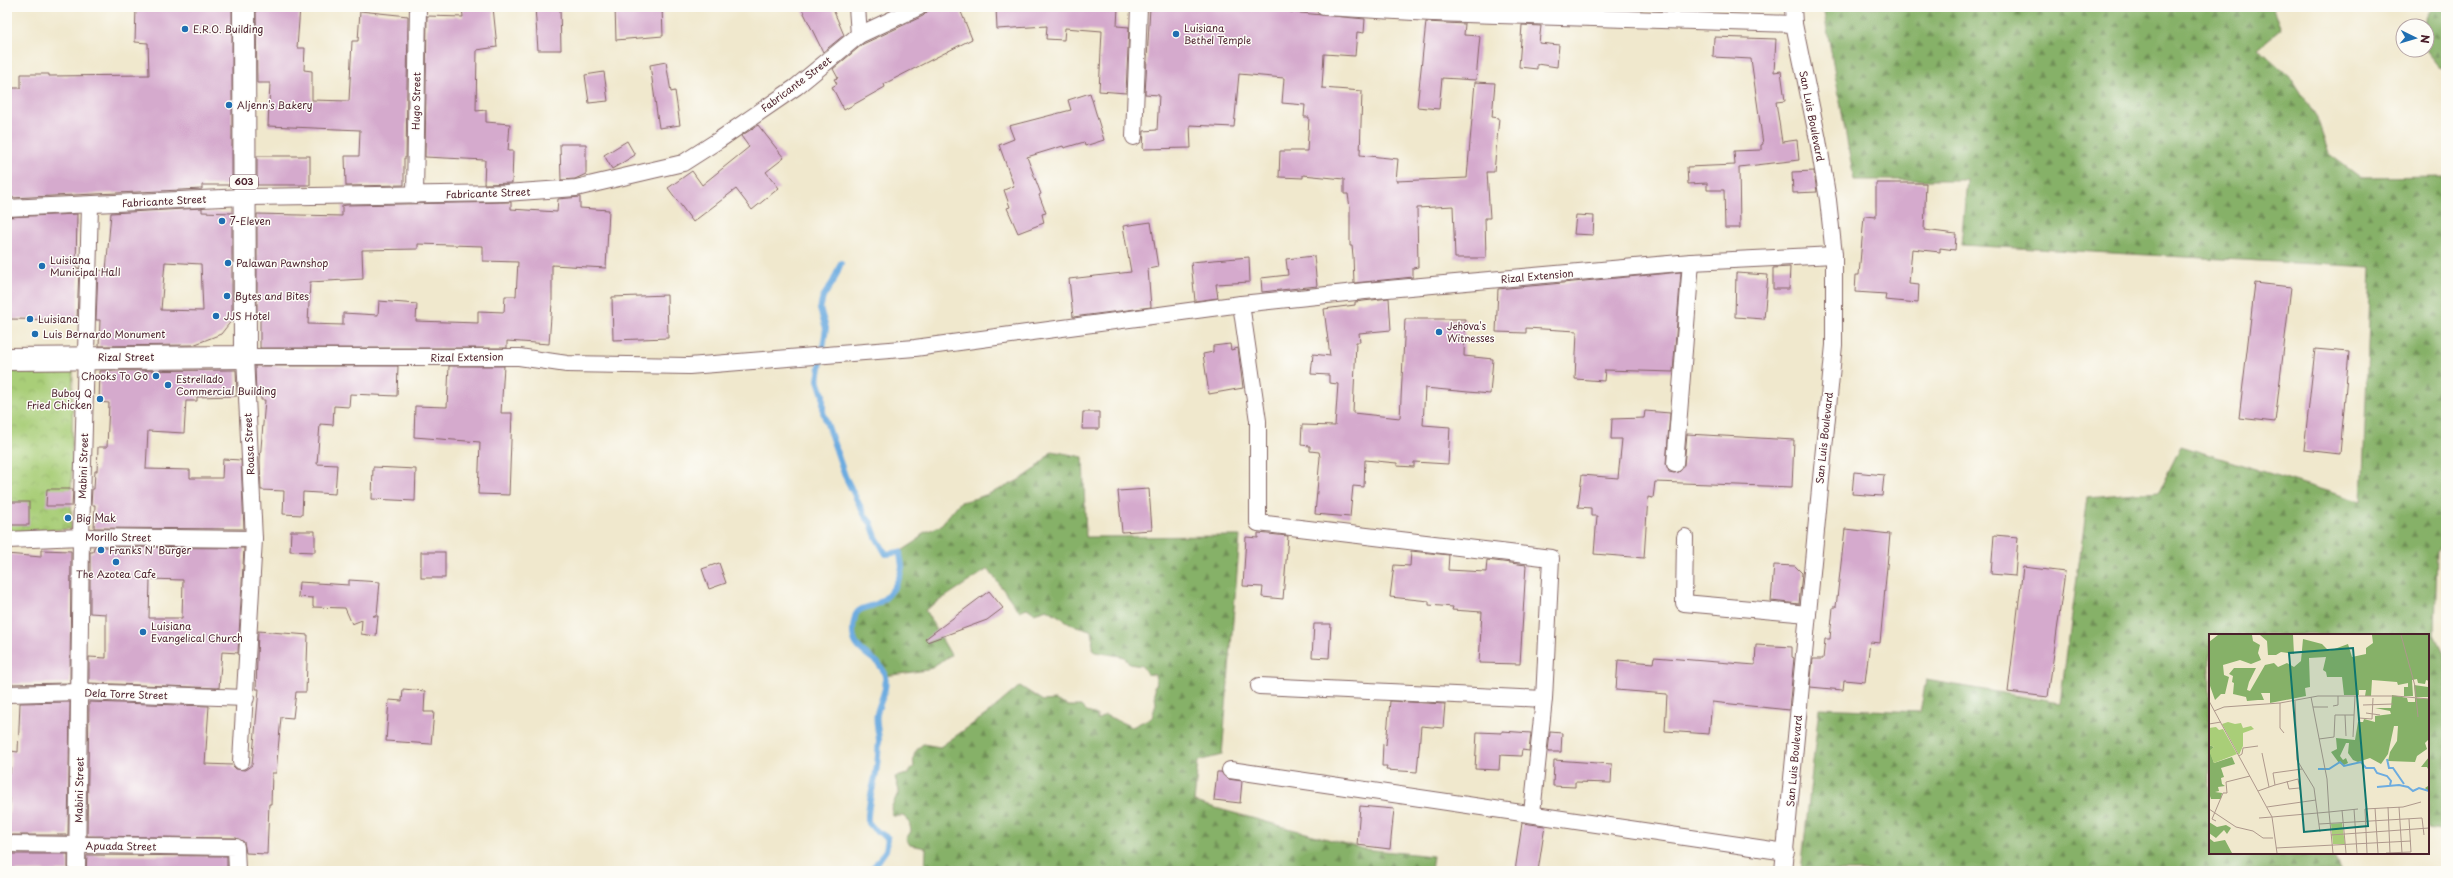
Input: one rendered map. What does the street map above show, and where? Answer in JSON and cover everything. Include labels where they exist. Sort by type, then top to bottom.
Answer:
[{"type":"main road","name":"Roasa Street","points":[[244,7],[245,357]]},
{"type":"main road","name":"Rizal Street","points":[[7,359],[87,356],[245,357]]},
{"type":"street","name":"Hugo Street","points":[[415,195],[418,7]]},
{"type":"street","points":[[857,7],[859,35]]},
{"type":"street","name":"Fabricante Street","points":[[7,208],[244,197],[505,194],[576,188],[682,163],[719,140],[796,87],[859,35],[919,7]]},
{"type":"street","points":[[1134,137],[1139,7]]},
{"type":"street","points":[[1324,7],[1440,13],[1794,24]]},
{"type":"street","name":"San Luis Boulevard","points":[[1783,871],[1834,345],[1834,255],[1818,140],[1794,24],[1793,7]]},
{"type":"street","name":"Mabini Street","points":[[77,871],[81,537],[90,205]]},
{"type":"street","name":"Rizal Extension","points":[[245,357],[519,357],[567,364],[689,366],[915,348],[1241,304],[1690,262],[1834,255]]},
{"type":"street","points":[[1675,464],[1690,262]]},
{"type":"street","points":[[1241,304],[1258,421],[1258,523],[1551,558],[1544,699],[1532,813]]},
{"type":"street","name":"Roasa Street","points":[[241,761],[246,698],[254,539],[245,357]]},
{"type":"street","name":"Morillo Street","points":[[7,540],[81,537],[254,539]]},
{"type":"street","points":[[1685,538],[1684,603],[1808,614]]},
{"type":"street","points":[[1259,686],[1544,699]]},
{"type":"street","name":"Dela Torre Street","points":[[7,694],[80,692],[246,698]]},
{"type":"street","points":[[1230,770],[1532,813],[1786,852]]},
{"type":"street","name":"Apuada Street","points":[[7,844],[236,848],[238,871]]},
{"type":"green space","points":[[1823,7],[2272,7],[2281,29],[2258,48],[2293,80],[2316,116],[2329,154],[2360,177],[2446,176],[2446,539],[2437,550],[2435,634],[2446,657],[2446,831],[2429,828],[2429,634],[2209,634],[2209,854],[2334,854],[2342,871],[1801,871],[1819,708],[1920,712],[1926,680],[2060,703],[2088,497],[2159,491],[2181,446],[2362,502],[2371,267],[1961,245],[1967,180],[1854,180]]},
{"type":"green space","points":[[2432,7],[2446,7],[2446,69],[2439,67],[2432,58],[2435,58],[2435,18],[2426,18]]},
{"type":"green space","points":[[73,367],[71,529],[7,532],[7,368]]},
{"type":"green space","points":[[1052,451],[1083,457],[1086,537],[1240,536],[1222,755],[1198,761],[1194,802],[1364,849],[1433,856],[1431,871],[925,871],[926,848],[910,845],[906,839],[911,831],[909,821],[903,816],[893,816],[891,808],[899,791],[895,777],[908,774],[914,766],[913,759],[915,754],[923,744],[940,747],[987,714],[1020,686],[1043,701],[1055,700],[1068,706],[1081,706],[1087,712],[1097,715],[1097,720],[1105,715],[1132,727],[1152,717],[1156,704],[1154,686],[1157,684],[1155,675],[1147,674],[1142,666],[1129,664],[1125,657],[1095,652],[1092,648],[1093,635],[1090,630],[1073,625],[1047,609],[1034,613],[1027,608],[1019,611],[988,569],[925,610],[951,655],[927,670],[885,676],[879,667],[856,644],[853,627],[855,614],[862,609],[875,605],[888,596],[896,583],[900,568],[900,552],[917,541],[923,533],[940,526],[960,502],[1008,486],[1033,471]]},
{"type":"building","points":[[136,7],[232,8],[232,185],[202,185],[202,189],[10,198],[9,88],[21,88],[21,74],[49,74],[49,76],[149,75],[148,43],[135,42]]},
{"type":"building","points":[[300,7],[297,48],[305,48],[304,70],[312,71],[312,100],[349,101],[352,41],[358,41],[360,11],[408,16],[406,158],[404,158],[404,185],[346,186],[345,156],[359,156],[360,130],[268,126],[270,83],[257,83],[256,8]]},
{"type":"building","points":[[462,7],[493,7],[497,47],[477,50],[476,111],[486,110],[486,122],[510,124],[508,151],[513,151],[512,183],[484,184],[485,160],[425,157],[427,16],[463,17]]},
{"type":"building","points":[[535,7],[560,7],[561,50],[538,50]]},
{"type":"building","points":[[615,7],[662,7],[663,36],[616,40]]},
{"type":"building","points":[[801,7],[832,7],[844,35],[823,52]]},
{"type":"building","points":[[932,7],[959,7],[972,39],[884,84],[885,87],[844,110],[832,87],[837,84],[834,79],[838,78],[833,69],[863,44],[923,16]]},
{"type":"building","points":[[996,7],[1118,7],[1117,26],[1129,27],[1126,93],[1099,91],[1102,31],[1065,28],[1064,40],[1046,39],[1047,26],[997,29]]},
{"type":"building","points":[[1150,7],[1290,7],[1290,12],[1365,19],[1364,33],[1357,32],[1355,56],[1324,54],[1322,88],[1362,91],[1360,155],[1398,159],[1396,181],[1467,178],[1475,82],[1495,83],[1492,117],[1499,118],[1494,172],[1487,172],[1490,218],[1485,218],[1486,258],[1455,258],[1453,206],[1417,208],[1418,267],[1413,268],[1413,277],[1354,283],[1352,246],[1350,246],[1350,208],[1348,194],[1344,194],[1344,179],[1303,175],[1303,178],[1279,177],[1280,151],[1307,151],[1309,117],[1304,117],[1305,105],[1282,103],[1284,78],[1239,74],[1234,127],[1190,125],[1191,148],[1143,149],[1144,131],[1157,130],[1159,95],[1145,94]]},
{"type":"building","points":[[1426,22],[1465,24],[1464,35],[1480,36],[1476,80],[1442,78],[1439,109],[1417,107]]},
{"type":"building","points":[[1522,25],[1541,26],[1539,43],[1559,45],[1557,67],[1537,64],[1537,69],[1519,67]]},
{"type":"building","points":[[1714,37],[1776,39],[1774,72],[1781,71],[1785,101],[1776,102],[1782,142],[1797,140],[1799,160],[1739,167],[1740,228],[1725,228],[1724,190],[1707,190],[1707,183],[1688,184],[1687,167],[1735,165],[1734,151],[1761,150],[1761,145],[1763,144],[1751,59],[1713,57]]},
{"type":"building","points":[[666,62],[671,92],[675,91],[680,125],[659,128],[650,65]]},
{"type":"building","points":[[604,72],[608,101],[589,103],[585,75]]},
{"type":"building","points":[[1090,93],[1104,140],[1085,146],[1084,142],[1064,148],[1063,146],[1027,157],[1041,194],[1039,195],[1046,213],[1042,214],[1044,223],[1018,233],[1007,208],[1010,207],[1004,190],[1014,186],[999,145],[1014,139],[1009,126],[1071,110],[1068,100]]},
{"type":"building","points":[[758,125],[784,158],[766,172],[779,188],[752,210],[736,189],[693,222],[668,188],[692,171],[702,185],[749,147],[741,136]]},
{"type":"building","points":[[627,141],[635,155],[612,169],[604,155]]},
{"type":"building","points":[[560,144],[586,144],[586,174],[575,179],[561,180]]},
{"type":"building","points":[[257,156],[310,156],[310,185],[257,185]]},
{"type":"building","points":[[1814,171],[1817,192],[1793,193],[1792,172]]},
{"type":"building","points":[[1876,183],[1926,183],[1924,230],[1956,234],[1955,250],[1940,248],[1940,252],[1912,249],[1909,284],[1919,285],[1918,303],[1885,300],[1886,294],[1855,292],[1856,275],[1859,275],[1864,216],[1876,217]]},
{"type":"building","points":[[580,197],[580,208],[609,210],[606,268],[552,265],[552,303],[549,344],[507,341],[507,348],[260,348],[260,319],[257,318],[257,214],[342,216],[342,206],[346,205],[511,202],[511,209],[557,212],[558,199]],"holes":[[[418,244],[483,246],[483,261],[518,262],[516,296],[505,296],[504,312],[478,311],[478,323],[416,321],[417,304],[379,301],[378,315],[343,313],[343,325],[308,324],[310,282],[363,279],[362,250],[418,249]]]},
{"type":"building","points":[[202,208],[202,212],[232,213],[232,320],[221,334],[193,345],[99,346],[100,320],[96,320],[98,270],[106,271],[111,213]],"holes":[[[165,262],[201,264],[203,311],[161,310]]]},
{"type":"building","name":"Luisiana Municipal Hall","points":[[77,214],[76,268],[79,268],[77,320],[7,319],[7,217]]},
{"type":"building","points":[[1576,215],[1594,216],[1593,235],[1574,234]]},
{"type":"building","points":[[1151,222],[1158,267],[1148,269],[1151,307],[1073,317],[1069,279],[1131,272],[1123,226]]},
{"type":"building","points":[[1314,256],[1317,286],[1262,292],[1261,278],[1288,275],[1286,259]]},
{"type":"building","points":[[1249,257],[1250,282],[1216,284],[1218,298],[1195,301],[1191,262]]},
{"type":"building","points":[[1790,267],[1789,289],[1773,289],[1773,268]]},
{"type":"building","points":[[1681,272],[1673,372],[1605,370],[1604,381],[1575,379],[1577,331],[1526,328],[1526,333],[1496,332],[1498,289]]},
{"type":"building","points":[[1736,273],[1768,275],[1764,319],[1735,317]]},
{"type":"building","points":[[2255,283],[2291,287],[2275,422],[2239,418]]},
{"type":"building","points":[[667,295],[668,338],[613,340],[612,297]]},
{"type":"building","points":[[1389,298],[1391,330],[1359,333],[1360,342],[1356,342],[1353,413],[1400,418],[1405,319],[1465,319],[1464,356],[1493,359],[1490,394],[1425,388],[1423,425],[1450,427],[1448,464],[1414,462],[1414,467],[1397,466],[1397,463],[1365,460],[1364,487],[1353,486],[1350,517],[1315,514],[1320,457],[1319,452],[1310,451],[1310,446],[1301,445],[1302,425],[1335,426],[1338,384],[1329,383],[1329,375],[1311,374],[1313,354],[1330,356],[1324,309],[1355,305],[1355,302]]},
{"type":"building","points":[[1230,344],[1231,350],[1238,348],[1243,388],[1209,394],[1203,354],[1213,352],[1213,346]]},
{"type":"building","points":[[2315,349],[2349,352],[2340,454],[2304,450]]},
{"type":"building","points":[[255,366],[398,366],[397,396],[350,394],[349,407],[334,406],[333,425],[320,424],[317,464],[337,465],[335,494],[303,492],[302,515],[283,514],[284,491],[261,490],[260,460],[265,400],[261,400],[261,396],[256,396]]},
{"type":"building","points":[[449,366],[504,366],[501,413],[512,413],[509,495],[478,494],[480,442],[414,437],[415,406],[447,407]]},
{"type":"building","points":[[236,370],[237,396],[197,397],[197,401],[186,401],[184,433],[148,431],[146,469],[190,470],[190,478],[222,478],[223,459],[241,460],[244,529],[94,528],[95,505],[91,505],[92,489],[94,489],[95,471],[97,471],[98,447],[107,447],[109,403],[99,402],[100,371]]},
{"type":"building","points":[[1645,411],[1670,413],[1666,464],[1669,472],[1679,472],[1684,465],[1687,434],[1794,440],[1792,487],[1655,482],[1653,498],[1648,497],[1644,558],[1594,554],[1597,516],[1591,516],[1591,508],[1578,507],[1582,475],[1618,478],[1622,439],[1611,439],[1612,419],[1644,418]]},
{"type":"building","points":[[1083,412],[1099,412],[1099,429],[1082,429]]},
{"type":"building","points":[[373,467],[416,469],[415,501],[372,499]]},
{"type":"building","points":[[1854,472],[1884,475],[1882,496],[1852,494]]},
{"type":"building","points":[[47,489],[73,489],[72,506],[46,506]]},
{"type":"building","points":[[1149,489],[1152,530],[1122,532],[1118,491]]},
{"type":"building","points":[[7,502],[29,502],[29,525],[7,525]]},
{"type":"building","points":[[1845,529],[1890,534],[1880,643],[1870,642],[1865,682],[1844,680],[1843,690],[1810,687],[1813,659],[1823,659],[1825,639],[1830,639],[1833,607],[1836,607]]},
{"type":"building","points":[[291,531],[315,531],[315,552],[290,551]]},
{"type":"building","points":[[1258,533],[1288,536],[1283,599],[1262,597],[1263,587],[1243,586],[1246,537],[1258,538]]},
{"type":"building","points":[[1994,535],[2018,537],[2015,576],[1991,574]]},
{"type":"building","points":[[94,547],[244,548],[238,653],[222,652],[219,688],[89,683],[89,657],[106,658],[106,614],[90,613],[90,552],[93,552]],"holes":[[[150,579],[183,580],[182,618],[149,618]]]},
{"type":"building","points":[[41,550],[71,551],[70,683],[8,684],[10,644],[7,644],[7,554],[41,557]]},
{"type":"building","points":[[1411,551],[1449,555],[1448,570],[1486,572],[1487,560],[1526,565],[1520,664],[1479,663],[1482,612],[1452,610],[1453,607],[1429,605],[1429,601],[1390,597],[1394,565],[1410,566]]},
{"type":"building","points":[[421,552],[445,552],[445,578],[421,578]]},
{"type":"building","points":[[719,563],[726,583],[709,589],[702,569]]},
{"type":"building","points":[[1774,565],[1795,566],[1802,573],[1799,604],[1771,601]]},
{"type":"building","points":[[2023,567],[2065,572],[2048,697],[2008,692]]},
{"type":"building","points":[[349,580],[380,582],[377,614],[373,616],[378,616],[376,636],[361,634],[362,620],[352,624],[345,608],[313,607],[313,598],[298,597],[299,582],[349,585]]},
{"type":"building","points":[[989,591],[1003,608],[987,620],[927,642],[925,639]]},
{"type":"building","points":[[1314,624],[1331,624],[1329,658],[1312,657]]},
{"type":"building","points":[[258,631],[308,635],[306,692],[296,692],[293,718],[281,717],[276,773],[272,773],[267,854],[246,853],[244,842],[236,838],[87,836],[89,702],[209,706],[205,764],[232,765],[236,769],[245,770],[252,765],[259,689],[256,689]]},
{"type":"building","points":[[1756,645],[1792,647],[1792,657],[1794,658],[1789,710],[1712,702],[1709,734],[1665,731],[1667,694],[1616,690],[1618,660],[1653,663],[1654,657],[1755,665]]},
{"type":"building","points":[[403,689],[425,691],[424,712],[434,712],[431,744],[386,741],[389,700],[402,701]]},
{"type":"building","points":[[1390,701],[1445,704],[1443,728],[1421,726],[1417,772],[1386,770],[1387,766],[1382,766],[1383,744],[1386,745]]},
{"type":"building","points":[[70,702],[68,835],[8,835],[10,798],[7,798],[7,774],[10,774],[11,751],[18,752],[20,703]]},
{"type":"building","points":[[1502,731],[1531,733],[1529,751],[1522,750],[1521,756],[1500,755],[1499,770],[1475,769],[1477,732],[1502,733]]},
{"type":"building","points":[[1550,732],[1562,733],[1561,752],[1548,752]]},
{"type":"building","points":[[1554,760],[1612,764],[1611,783],[1575,782],[1575,787],[1553,786]]},
{"type":"building","points":[[1217,772],[1221,772],[1228,779],[1242,781],[1240,803],[1214,800]]},
{"type":"building","points":[[1360,806],[1394,809],[1390,849],[1357,845]]},
{"type":"building","points":[[1522,823],[1545,826],[1538,871],[1515,871]]},
{"type":"building","points":[[8,854],[68,854],[68,871],[7,871]]},
{"type":"building","points":[[87,855],[227,856],[227,871],[86,871]]},
{"type":"waterway","points":[[841,263],[833,282],[823,297],[820,309],[826,328],[818,380],[823,395],[823,412],[845,476],[865,516],[871,523],[876,537],[886,554],[900,552],[902,567],[899,579],[888,595],[879,603],[863,609],[856,614],[853,630],[854,640],[858,647],[877,662],[882,668],[886,681],[878,709],[878,759],[869,805],[868,822],[875,830],[888,838],[886,850],[871,871]]},
{"type":"place","name":"E.R.O. Building","points":[[185,29]]},
{"type":"place","name":"Luisiana Bethel Temple","points":[[1176,34]]},
{"type":"place","name":"Aljenn's Bakery","points":[[229,105]]},
{"type":"place","name":"7-Eleven","points":[[222,221]]},
{"type":"place","name":"Palawan Pawnshop","points":[[228,263]]},
{"type":"place","name":"Luisiana Municipal Hall","points":[[42,266]]},
{"type":"place","name":"Bytes and Bites","points":[[227,296]]},
{"type":"place","name":"JJS Hotel","points":[[216,316]]},
{"type":"place","name":"Luisiana","points":[[30,319]]},
{"type":"place","name":"Jehova's Witnesses","points":[[1439,332]]},
{"type":"place","name":"Luis Bernardo Monument","points":[[35,334]]},
{"type":"place","name":"Chooks To Go","points":[[156,376]]},
{"type":"place","name":"Estrellado Commercial Building","points":[[168,385]]},
{"type":"place","name":"Buboy Q Fried Chicken","points":[[100,399]]},
{"type":"place","name":"Big Mak","points":[[68,518]]},
{"type":"place","name":"Franks N' Burger","points":[[101,550]]},
{"type":"place","name":"The Azotea Cafe","points":[[116,562]]},
{"type":"place","name":"Luisiana Evangelical Church","points":[[143,632]]}]
